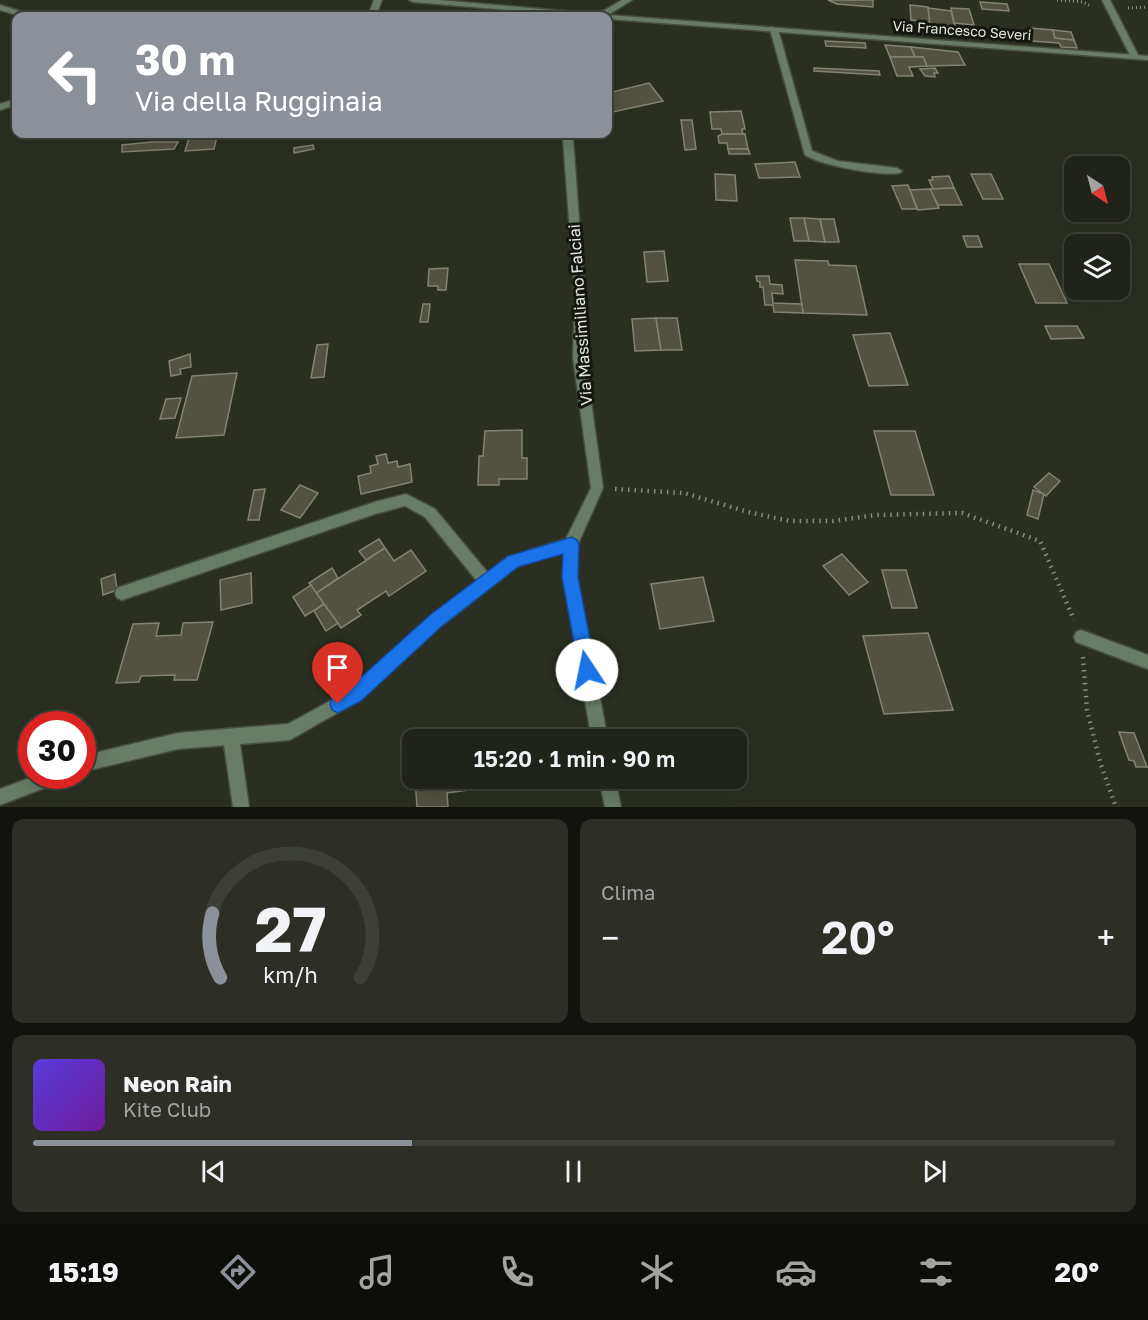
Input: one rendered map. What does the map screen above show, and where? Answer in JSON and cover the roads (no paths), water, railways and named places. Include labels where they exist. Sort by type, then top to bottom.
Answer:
[{"type":"street","points":[[413,0],[518,12]]},
{"type":"street","points":[[606,12],[628,0]]},
{"type":"street","points":[[1106,0],[1135,57]]},
{"type":"street","name":"Via Francesco Severi","points":[[612,17],[1148,58]]},
{"type":"street","points":[[774,29],[808,153],[814,158],[826,161],[897,171]]},
{"type":"street","name":"Via Massimiliano Falciai","points":[[568,138],[580,300],[579,357],[597,488],[572,544]]},
{"type":"street","points":[[122,593],[364,511],[406,500],[430,513],[487,582]]},
{"type":"street","points":[[96,761],[178,741],[290,732],[354,695],[436,621],[514,561],[572,544],[570,577],[598,729]]},
{"type":"street","points":[[1081,637],[1148,662]]},
{"type":"street","points":[[231,737],[241,807]]},
{"type":"street","points":[[0,797],[21,789]]},
{"type":"street","points":[[609,789],[613,807]]}]
